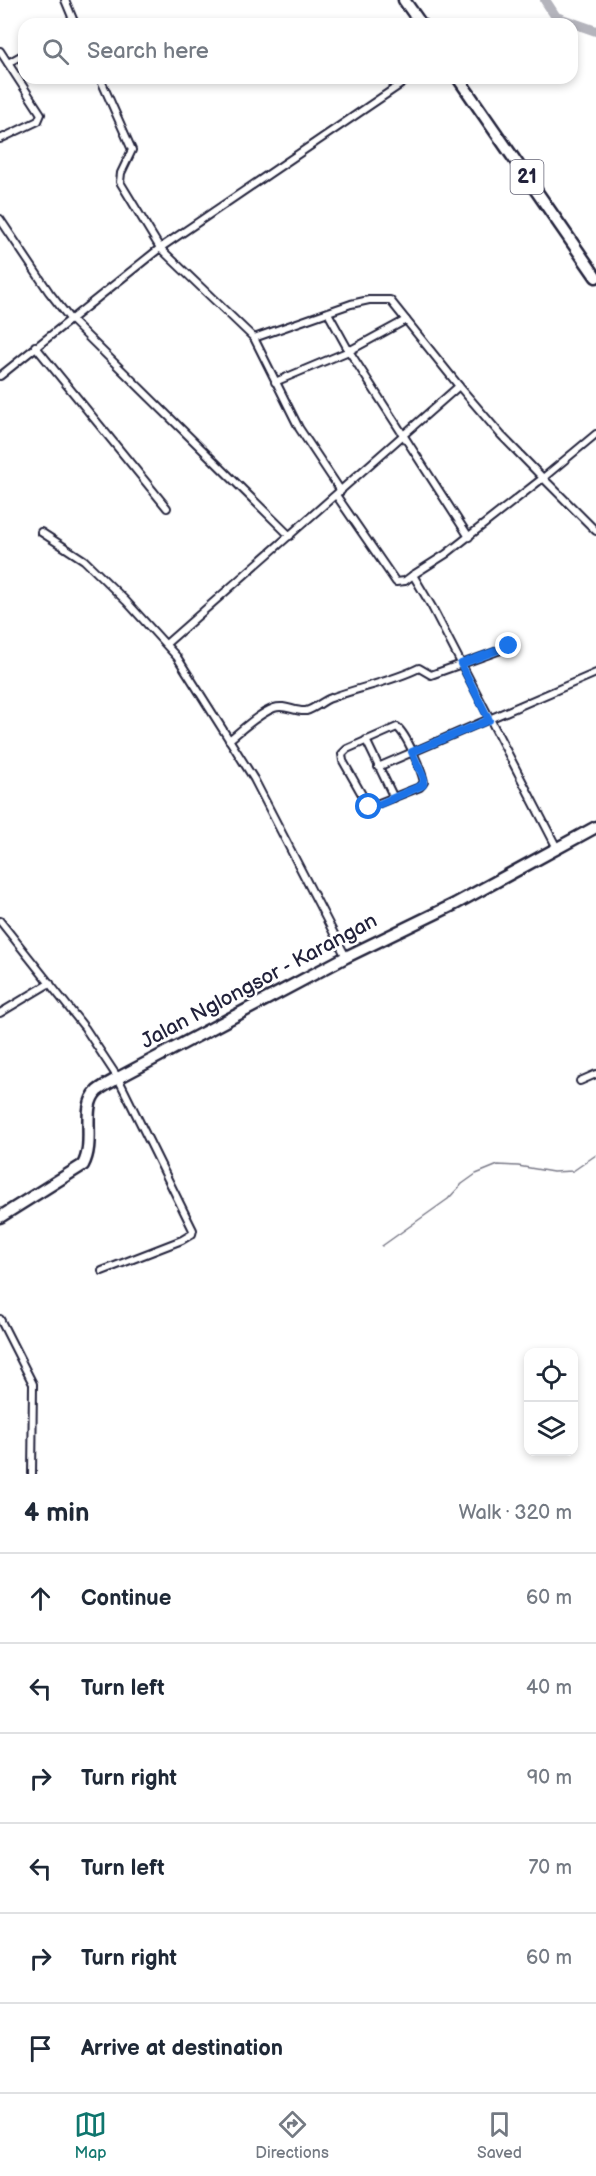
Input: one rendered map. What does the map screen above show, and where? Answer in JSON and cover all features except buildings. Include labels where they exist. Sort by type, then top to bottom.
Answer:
[{"type":"highway","points":[[404,0],[416,18]]},
{"type":"highway","name":"21","points":[[462,84],[596,277]]},
{"type":"highway","name":"Jalan Nglongsor - Karangan","points":[[0,1217],[12,1207],[83,1165],[90,1145],[89,1105],[99,1090],[118,1077],[346,957],[455,904],[596,827]]},
{"type":"street","points":[[65,0],[72,18]]},
{"type":"street","points":[[0,51],[18,79]]},
{"type":"street","points":[[8,63],[18,57]]},
{"type":"street","points":[[0,139],[40,119],[38,110],[21,84]]},
{"type":"street","points":[[103,84],[132,150],[121,172],[120,182],[160,248],[254,338],[298,428],[396,582],[405,581],[469,537],[596,434]]},
{"type":"street","points":[[0,376],[160,248],[401,84]]},
{"type":"street","points":[[0,219],[70,319],[290,536]]},
{"type":"street","points":[[254,338],[351,304],[381,299],[390,300],[501,435],[596,531]]},
{"type":"street","points":[[328,313],[469,537]]},
{"type":"street","points":[[275,382],[350,351],[406,320]]},
{"type":"street","points":[[35,346],[167,508]]},
{"type":"street","points":[[166,644],[459,386]]},
{"type":"street","points":[[41,532],[84,560],[166,644],[183,667],[254,780],[346,957]]},
{"type":"street","points":[[413,575],[432,607],[557,848]]},
{"type":"street","points":[[229,740],[277,706],[285,706],[293,711],[308,711],[328,699],[396,680],[419,668],[431,675],[509,646]]},
{"type":"street","points":[[378,767],[596,673]]},
{"type":"street","points":[[397,727],[401,730],[412,752],[424,782],[420,787],[369,807],[343,761],[344,751],[397,727]]},
{"type":"street","points":[[366,740],[394,798]]},
{"type":"street","points":[[0,921],[85,1028],[118,1077],[193,1230],[192,1234],[182,1240],[102,1271]]},
{"type":"street","points":[[0,1013],[50,983]]},
{"type":"street","points":[[580,1081],[596,1074]]},
{"type":"street","points":[[0,1319],[33,1384],[32,1474]]},
{"type":"waterway","points":[[545,0],[559,18]]},
{"type":"waterway","points":[[578,25],[596,31]]},
{"type":"waterway","points":[[382,1246],[448,1199],[462,1184],[476,1174],[498,1165],[553,1172],[573,1171],[596,1155]]},
{"type":"route","points":[[369,807],[423,785],[424,779],[412,752],[489,720],[461,664],[509,646]]}]
